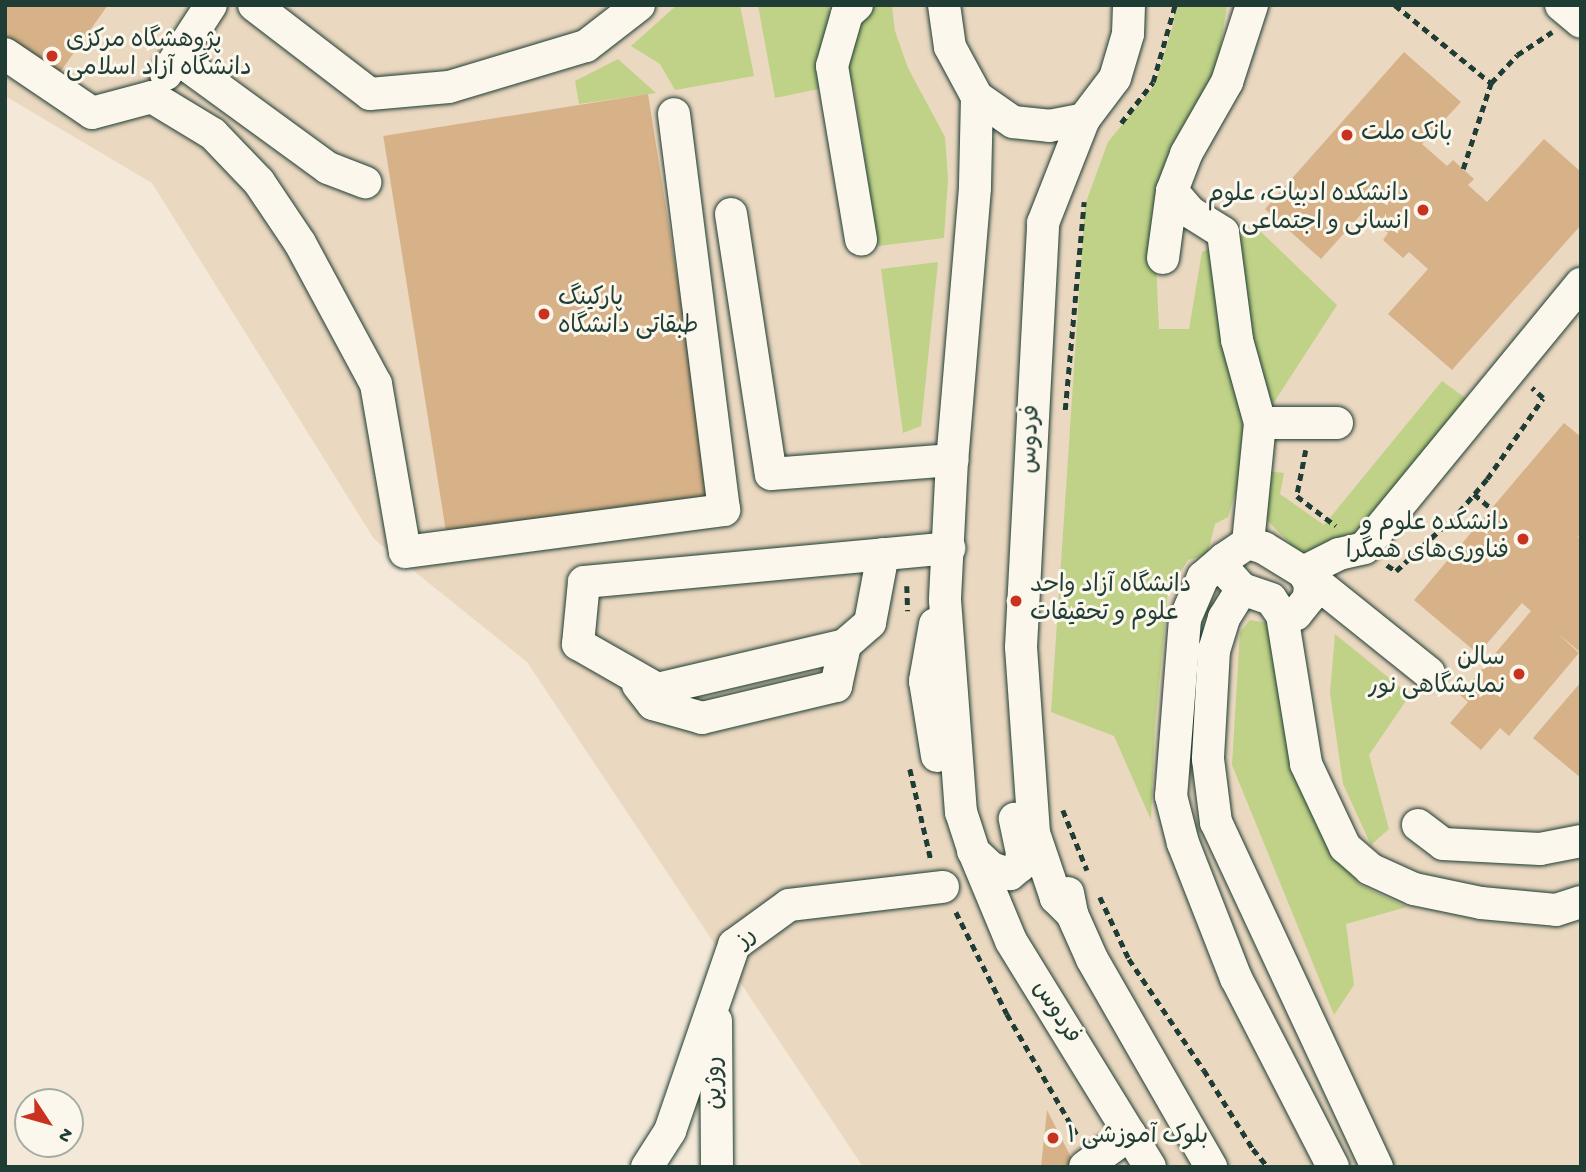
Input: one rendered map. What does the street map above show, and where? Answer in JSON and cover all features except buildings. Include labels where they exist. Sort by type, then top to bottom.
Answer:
[{"type":"street","points":[[5,54],[92,113],[152,96],[211,5]]},
{"type":"street","points":[[254,5],[370,94],[449,87],[586,46],[639,5]]},
{"type":"street","points":[[857,5],[847,14],[832,66],[861,240]]},
{"type":"street","points":[[944,5],[950,47],[977,97],[1013,122],[1049,126],[1084,118]]},
{"type":"street","name":"فردوس","points":[[1029,767],[1021,647],[1043,223],[1084,118],[1115,78],[1128,34],[1129,5]]},
{"type":"street","points":[[1163,258],[1172,191],[1186,154],[1227,82],[1252,5]]},
{"type":"street","points":[[177,58],[328,168],[365,182]]},
{"type":"street","points":[[152,96],[213,134],[259,182],[300,243],[376,384],[405,552],[724,510],[674,114]]},
{"type":"street","points":[[883,554],[870,623],[845,645],[657,690],[578,644],[584,582],[883,554],[949,548],[952,460],[975,188],[977,97]]},
{"type":"street","points":[[1172,191],[1190,212],[1223,233],[1237,340],[1260,423],[1236,551],[1224,569],[1242,589],[1270,599],[1282,615],[1306,764],[1345,847],[1370,869],[1414,889],[1481,903],[1556,910],[1581,902]]},
{"type":"street","points":[[731,214],[771,474],[952,460]]},
{"type":"street","points":[[1303,572],[1339,554],[1364,548],[1581,284]]},
{"type":"street","points":[[1260,423],[1324,424]]},
{"type":"street","name":"فردوس","points":[[949,548],[945,600],[956,771],[961,811],[974,852],[1011,941],[1150,1167]]},
{"type":"street","points":[[1333,1167],[1236,978],[1184,843],[1171,796],[1185,620],[1203,577],[1236,551],[1264,548],[1303,572],[1429,673]]},
{"type":"street","points":[[1282,615],[1296,614],[1309,598],[1310,583],[1303,572]]},
{"type":"street","points":[[1242,589],[1224,618],[1214,650],[1208,760],[1216,822],[1377,1167]]},
{"type":"street","points":[[974,852],[991,868],[1010,874],[1020,866],[1022,853],[1010,790],[1029,767],[1051,807],[1072,914],[1092,959],[1211,1167]]},
{"type":"street","points":[[1418,825],[1443,844],[1540,849],[1581,841]]},
{"type":"street","name":"رز","points":[[647,1167],[670,1131],[734,945],[789,905],[943,887]]},
{"type":"street","name":"روژین","points":[[715,999],[717,1167]]},
{"type":"street","points":[[1084,1167],[1130,1134]]},
{"type":"path","points":[[1116,129],[1153,82],[1175,5]]},
{"type":"path","points":[[1395,5],[1491,83]]},
{"type":"path","points":[[1463,169],[1491,83],[1517,55],[1565,20]]},
{"type":"path","points":[[1065,411],[1079,239],[1086,188]]},
{"type":"path","points":[[1411,557],[1474,494],[1530,414]]},
{"type":"path","points":[[1324,424],[1297,496],[1341,530]]},
{"type":"path","points":[[1474,494],[1492,509]]},
{"type":"path","points":[[1059,798],[1074,843],[1091,878]]},
{"type":"path","points":[[1096,889],[1129,959],[1204,1070],[1252,1149],[1268,1167]]},
{"type":"shaded area","name":"دانشگاه آزاد واحد علوم و تحقیقات","points":[[5,5],[1581,5],[1581,1167],[863,1167],[527,662],[374,539],[152,183],[5,96]]},
{"type":"green space","points":[[677,5],[740,5],[754,76],[675,90],[660,64],[631,46]]},
{"type":"green space","points":[[758,5],[828,5],[833,33],[820,60],[819,89],[775,98]]},
{"type":"green space","points":[[863,5],[892,6],[895,31],[908,68],[945,137],[948,179],[944,238],[878,246],[854,88],[839,70]]},
{"type":"green space","points":[[1174,5],[1227,5],[1216,76],[1154,217],[1159,329],[1189,329],[1202,252],[1257,228],[1337,305],[1271,407],[1244,406],[1243,468],[1228,517],[1215,524],[1207,555],[1188,560],[1168,591],[1155,727],[1151,820],[1114,736],[1051,712],[1085,205],[1108,142],[1155,85],[1174,22]]},
{"type":"green space","points":[[618,59],[656,93],[579,104],[575,81]]},
{"type":"green space","points":[[938,262],[921,426],[903,433],[881,269]]},
{"type":"green space","points":[[1442,381],[1467,399],[1350,544],[1309,563],[1260,513],[1266,471],[1284,473],[1280,494],[1324,525]]},
{"type":"green space","points":[[1250,620],[1269,623],[1328,840],[1360,885],[1407,907],[1346,924],[1354,985],[1334,1015],[1232,765],[1240,632]]},
{"type":"green space","points":[[1335,634],[1410,695],[1369,755],[1389,829],[1371,845],[1343,784],[1330,693]]},
{"type":"place","name":"پژوهشگاه مرکزی دانشگاه آزاد اسلامی","points":[[52,56]]},
{"type":"place","name":"بانک ملت","points":[[1347,135]]},
{"type":"place","name":"دانشکده ادبیات، علوم انسانی و اجتماعی","points":[[1423,210]]},
{"type":"place","name":"پارکینگ طبقاتی دانشگاه","points":[[544,314]]},
{"type":"place","name":"دانشکده علوم و فناوری‌های همگرا","points":[[1523,539]]},
{"type":"place","name":"دانشگاه آزاد واحد علوم و تحقیقات","points":[[1016,601]]},
{"type":"place","name":"سالن نمایشگاهی نور","points":[[1519,674]]},
{"type":"place","name":"بلوک آموزشی ۱","points":[[1053,1138]]}]
